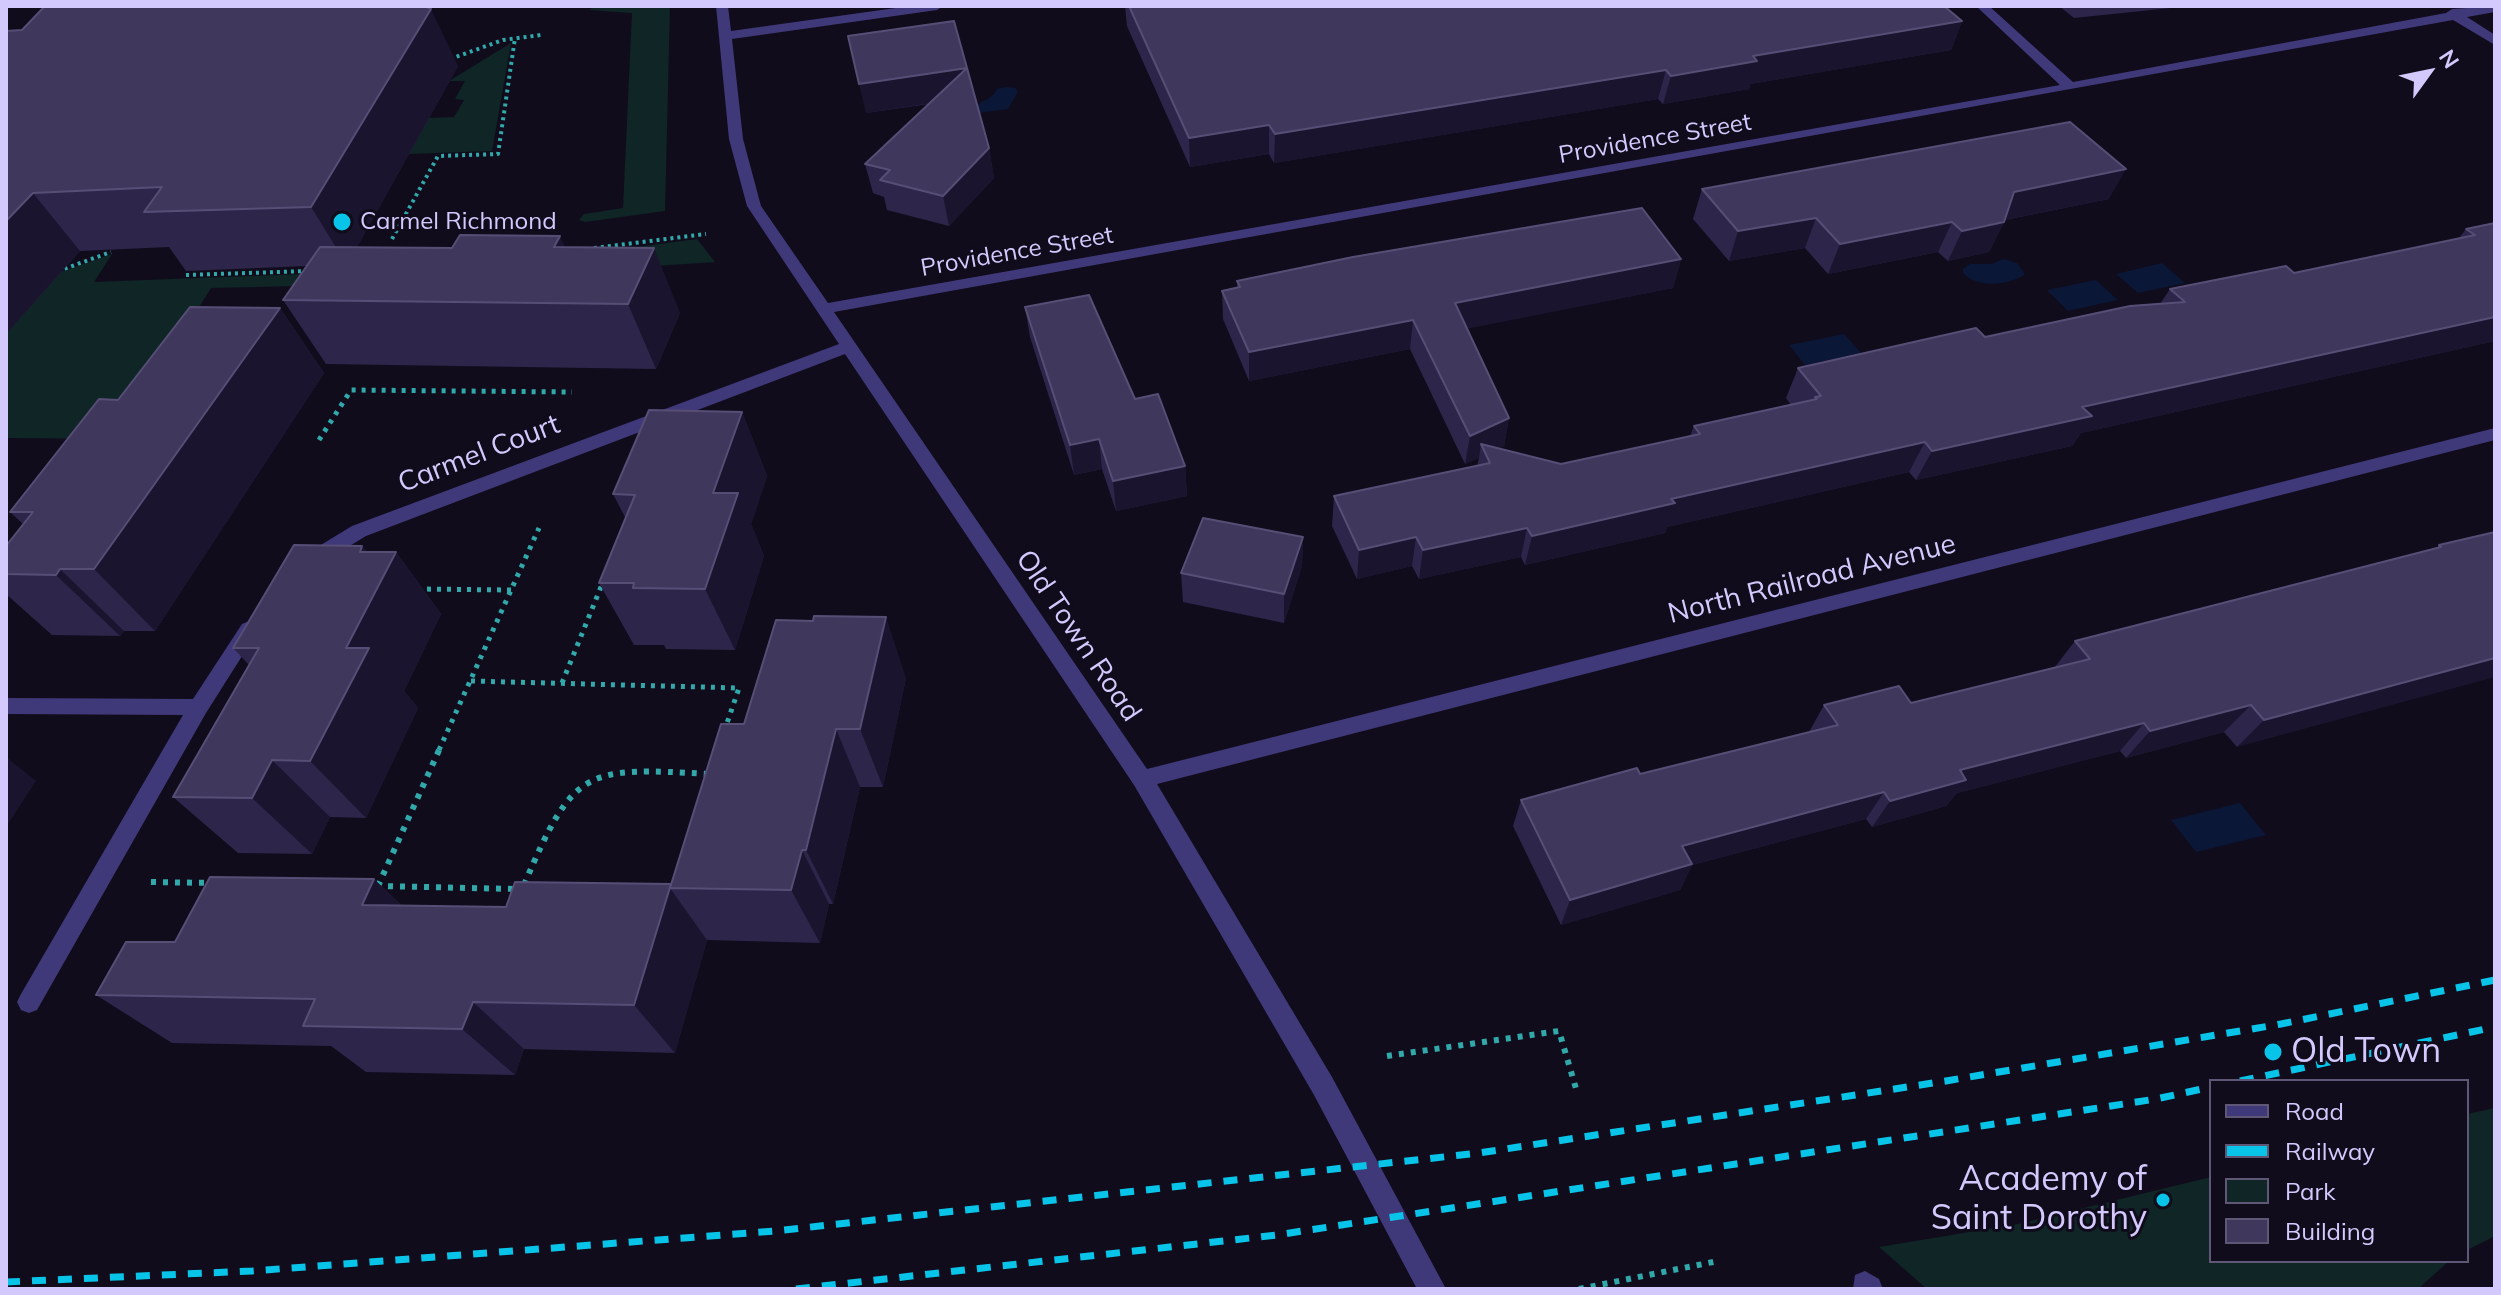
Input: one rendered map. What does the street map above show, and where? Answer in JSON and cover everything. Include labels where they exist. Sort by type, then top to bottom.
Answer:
[{"type":"street","name":"Old Town Road","points":[[722,6],[736,139],[754,206],[1142,779],[1323,1086],[1432,1289]]},
{"type":"street","points":[[723,36],[937,6]]},
{"type":"street","points":[[1982,6],[2070,87]]},
{"type":"street","name":"Providence Street","points":[[822,309],[2070,87],[2448,10],[2495,8]]},
{"type":"street","points":[[2448,10],[2495,41]]},
{"type":"street","name":"Carmel Court","points":[[293,572],[359,531],[847,347]]},
{"type":"street","name":"North Railroad Avenue","points":[[1142,779],[2495,434]]},
{"type":"street","points":[[29,1002],[199,707],[262,608]]},
{"type":"street","points":[[6,706],[199,707]]},
{"type":"path","points":[[441,62],[515,38],[541,35]]},
{"type":"path","points":[[392,239],[438,156],[498,154],[515,38]]},
{"type":"path","points":[[587,249],[706,234]]},
{"type":"path","points":[[47,274],[111,252]]},
{"type":"path","points":[[186,275],[321,270]]},
{"type":"path","points":[[319,440],[351,390],[572,392]]},
{"type":"path","points":[[378,886],[539,528]]},
{"type":"path","points":[[562,683],[607,572]]},
{"type":"path","points":[[416,589],[511,590]]},
{"type":"path","points":[[471,681],[739,688],[725,731]]},
{"type":"path","points":[[706,789],[716,759]]},
{"type":"path","points":[[522,889],[549,827],[567,799],[591,776],[627,769],[711,774]]},
{"type":"path","points":[[151,882],[227,883]]},
{"type":"path","points":[[363,886],[538,889]]},
{"type":"path","points":[[1387,1056],[1559,1031],[1577,1092]]},
{"type":"path","points":[[1579,1289],[1718,1261]]},
{"type":"green space","points":[[597,6],[670,6],[665,211],[585,222],[579,220],[584,214],[623,208],[632,13],[589,10]]},
{"type":"green space","points":[[511,43],[492,151],[408,154],[428,118],[454,117],[464,100],[455,99],[465,81],[449,81]]},
{"type":"green space","points":[[697,239],[715,262],[386,284],[211,288],[117,439],[6,438],[6,334],[27,310],[43,278],[112,254],[94,282],[485,267]]},
{"type":"green space","points":[[2495,1108],[2495,1236],[2469,1249],[2469,1114]]},
{"type":"green space","name":"Academy of Saint Dorothy","points":[[2209,1177],[2209,1263],[2447,1263],[2418,1289],[1927,1289],[1879,1247],[2018,1224]]},
{"type":"water","points":[[1015,88],[1018,92],[1008,109],[978,113],[975,108],[978,105],[997,89]]},
{"type":"water","points":[[2004,259],[2017,263],[2025,274],[2011,281],[1993,284],[1976,281],[1963,273],[1963,269],[1970,264],[1991,264]]},
{"type":"water","points":[[2162,263],[2185,283],[2138,293],[2116,274]]},
{"type":"water","points":[[2096,280],[2118,300],[2068,311],[2047,290]]},
{"type":"water","points":[[1844,334],[1861,353],[1805,365],[1789,345]]},
{"type":"water","points":[[2240,803],[2266,835],[2196,852],[2171,820]]},
{"type":"building","points":[[45,6],[424,6],[431,9],[311,207],[144,212],[162,187],[33,193],[6,221],[6,31],[22,30]]},
{"type":"building","points":[[1129,6],[1944,6],[1962,21],[1753,56],[1757,61],[1671,76],[1666,70],[1275,134],[1269,125],[1189,138]]},
{"type":"building","points":[[954,21],[967,68],[859,84],[848,36]]},
{"type":"building","points":[[967,68],[989,148],[943,196],[880,180],[890,170],[865,164]]},
{"type":"building","points":[[2070,122],[2126,169],[2014,192],[2004,222],[1962,231],[1952,222],[1840,244],[1816,218],[1738,231],[1702,189]]},
{"type":"building","points":[[1642,208],[1681,259],[1455,303],[1509,418],[1470,436],[1413,320],[1249,352],[1222,291],[1240,287],[1237,281],[1353,257]]},
{"type":"building","points":[[2495,223],[2495,317],[2082,407],[2092,416],[1932,451],[1925,442],[1671,499],[1675,503],[1532,536],[1527,528],[1423,550],[1416,537],[1359,550],[1334,496],[1490,463],[1481,444],[1561,464],[1700,434],[1694,426],[1817,399],[1815,397],[1821,396],[1798,368],[1976,328],[1985,337],[2130,306],[2185,302],[2170,289],[2286,266],[2294,273],[2475,235],[2466,229]]},
{"type":"building","points":[[460,235],[560,236],[554,247],[654,248],[628,304],[283,300],[320,247],[452,248]]},
{"type":"building","points":[[1089,295],[1135,399],[1158,394],[1185,466],[1113,481],[1099,439],[1070,445],[1025,307]]},
{"type":"building","points":[[190,307],[280,308],[94,569],[60,569],[56,575],[6,574],[6,546],[33,512],[10,512],[99,399],[118,400]]},
{"type":"building","points":[[649,410],[742,412],[713,493],[738,493],[705,589],[633,588],[634,583],[599,583],[635,495],[613,494]]},
{"type":"building","points":[[1203,518],[1303,537],[1284,594],[1181,573]]},
{"type":"building","points":[[2495,532],[2495,658],[2264,720],[2251,705],[2150,731],[2144,723],[1960,770],[1966,780],[1890,801],[1884,792],[1682,846],[1692,864],[1570,900],[1521,800],[1637,768],[1640,774],[1838,725],[1824,705],[1899,686],[1911,703],[2090,659],[2075,641]]},
{"type":"building","points":[[294,545],[362,546],[360,552],[396,552],[346,648],[369,648],[310,761],[272,760],[252,798],[173,797],[259,648],[233,648]]},
{"type":"building","points":[[814,616],[886,617],[860,729],[836,729],[806,850],[802,850],[791,890],[670,888],[721,724],[744,724],[776,620],[813,621]]},
{"type":"building","points":[[210,877],[374,879],[362,905],[506,907],[515,882],[671,884],[634,1005],[473,1002],[462,1029],[303,1026],[315,999],[96,995],[126,942],[175,942]]},
{"type":"railway","points":[[6,1282],[252,1271],[775,1231],[1479,1153],[1946,1081],[2281,1024],[2495,980]]},
{"type":"railway","points":[[2249,1079],[2495,1027]]},
{"type":"railway","points":[[796,1289],[1277,1235],[2156,1099],[2209,1087]]},
{"type":"place","name":"Carmel Richmond","points":[[342,222]]},
{"type":"place","name":"Old Town","points":[[2273,1052]]},
{"type":"place","name":"Academy of Saint Dorothy","points":[[2163,1200]]}]
